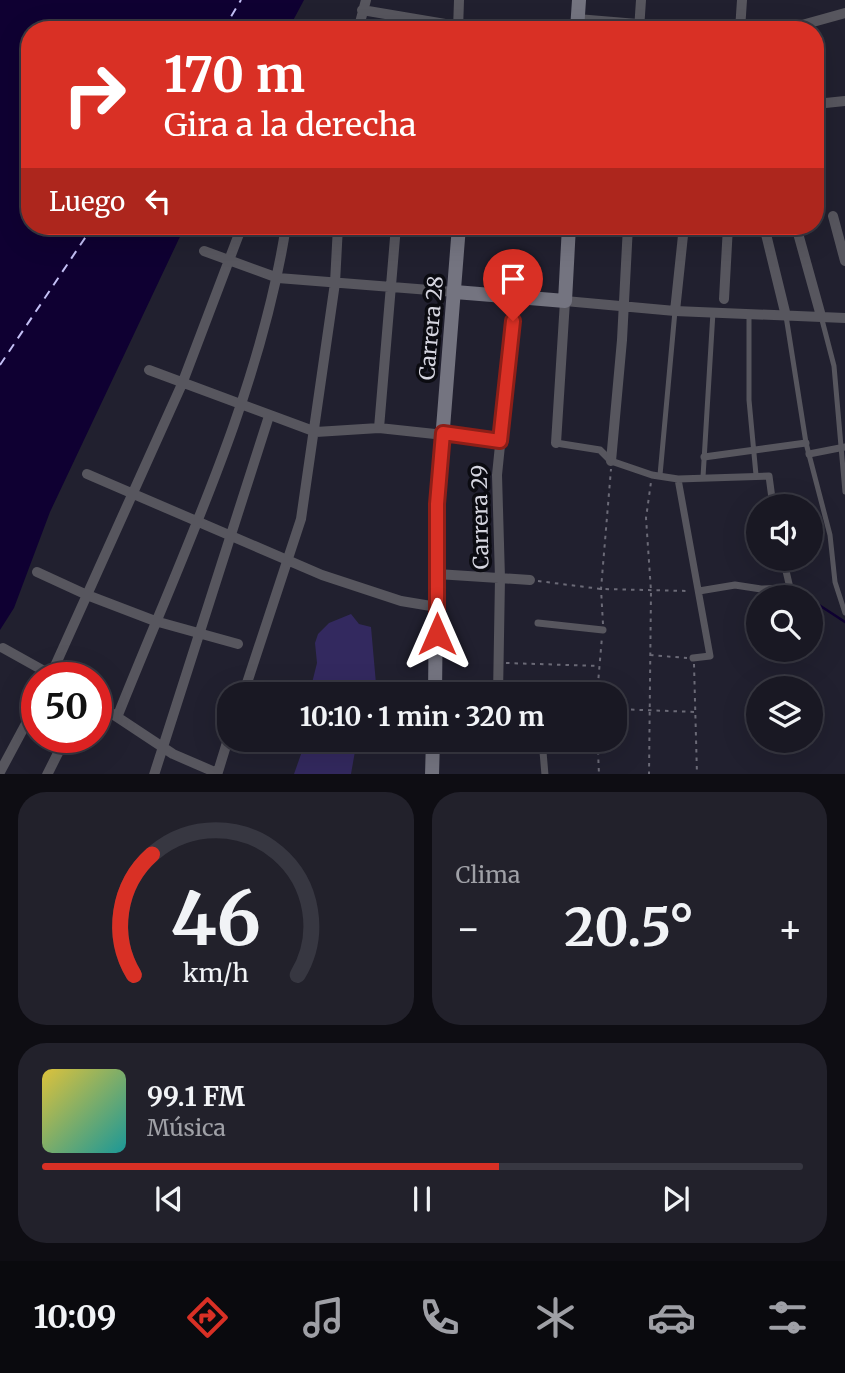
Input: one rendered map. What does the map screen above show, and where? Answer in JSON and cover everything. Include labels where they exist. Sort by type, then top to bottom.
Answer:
[{"type":"main road","points":[[577,21],[579,0]]},
{"type":"main road","name":"Carrera 28","points":[[435,682],[437,504],[458,235]]},
{"type":"main road","points":[[455,292],[565,301],[569,235]]},
{"type":"main road","points":[[432,774],[433,752]]},
{"type":"street","points":[[458,21],[459,0]]},
{"type":"street","points":[[639,21],[641,0]]},
{"type":"street","points":[[741,21],[742,0]]},
{"type":"street","points":[[364,5],[429,21]]},
{"type":"street","points":[[816,21],[845,13]]},
{"type":"street","points":[[824,103],[845,101]]},
{"type":"street","points":[[833,216],[845,261]]},
{"type":"street","points":[[58,662],[182,384],[239,235]]},
{"type":"street","points":[[118,715],[240,406],[278,278],[285,235]]},
{"type":"street","points":[[247,682],[301,519],[316,432],[335,283],[338,235]]},
{"type":"street","points":[[379,428],[395,235]]},
{"type":"street","points":[[611,461],[625,306],[628,235]]},
{"type":"street","points":[[674,311],[683,235]]},
{"type":"street","points":[[724,299],[728,235]]},
{"type":"street","points":[[766,235],[786,316]]},
{"type":"street","points":[[798,235],[821,316]]},
{"type":"street","points":[[204,251],[278,278],[455,292]]},
{"type":"street","name":"Carrera 29","points":[[498,682],[500,578],[496,498],[515,297]]},
{"type":"street","points":[[771,494],[769,476],[678,479],[611,461],[600,450],[556,443],[565,301],[674,311],[845,318]]},
{"type":"street","points":[[149,370],[316,432],[379,428],[500,441]]},
{"type":"street","points":[[154,774],[269,416]]},
{"type":"street","points":[[704,457],[806,443]]},
{"type":"street","points":[[808,454],[843,448]]},
{"type":"street","points":[[87,474],[132,496],[356,586],[401,601],[437,607]]},
{"type":"street","points":[[678,479],[710,656],[693,658]]},
{"type":"street","points":[[699,591],[735,585],[761,589],[790,588],[786,571]]},
{"type":"street","points":[[37,572],[87,596],[155,621],[201,632],[238,645]]},
{"type":"street","points":[[437,574],[530,580]]},
{"type":"street","points":[[538,623],[603,630]]},
{"type":"street","points":[[3,648],[28,662]]},
{"type":"street","points":[[112,712],[173,754],[217,774],[224,752]]},
{"type":"street","points":[[0,772],[21,733]]},
{"type":"street","points":[[543,752],[545,774]]},
{"type":"street","points":[[48,774],[58,753]]},
{"type":"lane","points":[[656,475],[674,311]]},
{"type":"lane","points":[[703,477],[713,312]]},
{"type":"lane","points":[[749,314],[749,400],[756,475]]},
{"type":"lane","points":[[786,316],[808,454],[830,535],[835,582],[845,613]]},
{"type":"lane","points":[[821,316],[834,366],[845,492]]},
{"type":"path","points":[[598,682],[603,630],[601,589],[611,461]]},
{"type":"path","points":[[649,774],[651,591],[646,518],[656,475]]},
{"type":"path","points":[[530,580],[601,589],[699,591]]},
{"type":"path","points":[[649,654],[693,658],[697,712],[697,774]]},
{"type":"path","points":[[498,663],[599,666]]},
{"type":"path","points":[[627,710],[697,712]]},
{"type":"path","points":[[598,752],[599,774]]},
{"type":"shaded area","points":[[0,0],[304,0],[293,21],[21,21],[21,235],[181,235],[50,512],[14,608],[0,630]]},
{"type":"shaded area","points":[[351,614],[359,624],[371,627],[376,682],[312,682],[317,663],[315,643],[318,634],[329,623]]},
{"type":"shaded area","points":[[302,752],[355,752],[351,774],[294,774]]},
{"type":"waterway","points":[[823,608],[845,622]]},
{"type":"ferry route","points":[[228,21],[241,0]]},
{"type":"ferry route","points":[[0,365],[87,235]]},
{"type":"route","points":[[437,634],[437,504],[443,433],[500,441],[513,321]]}]
